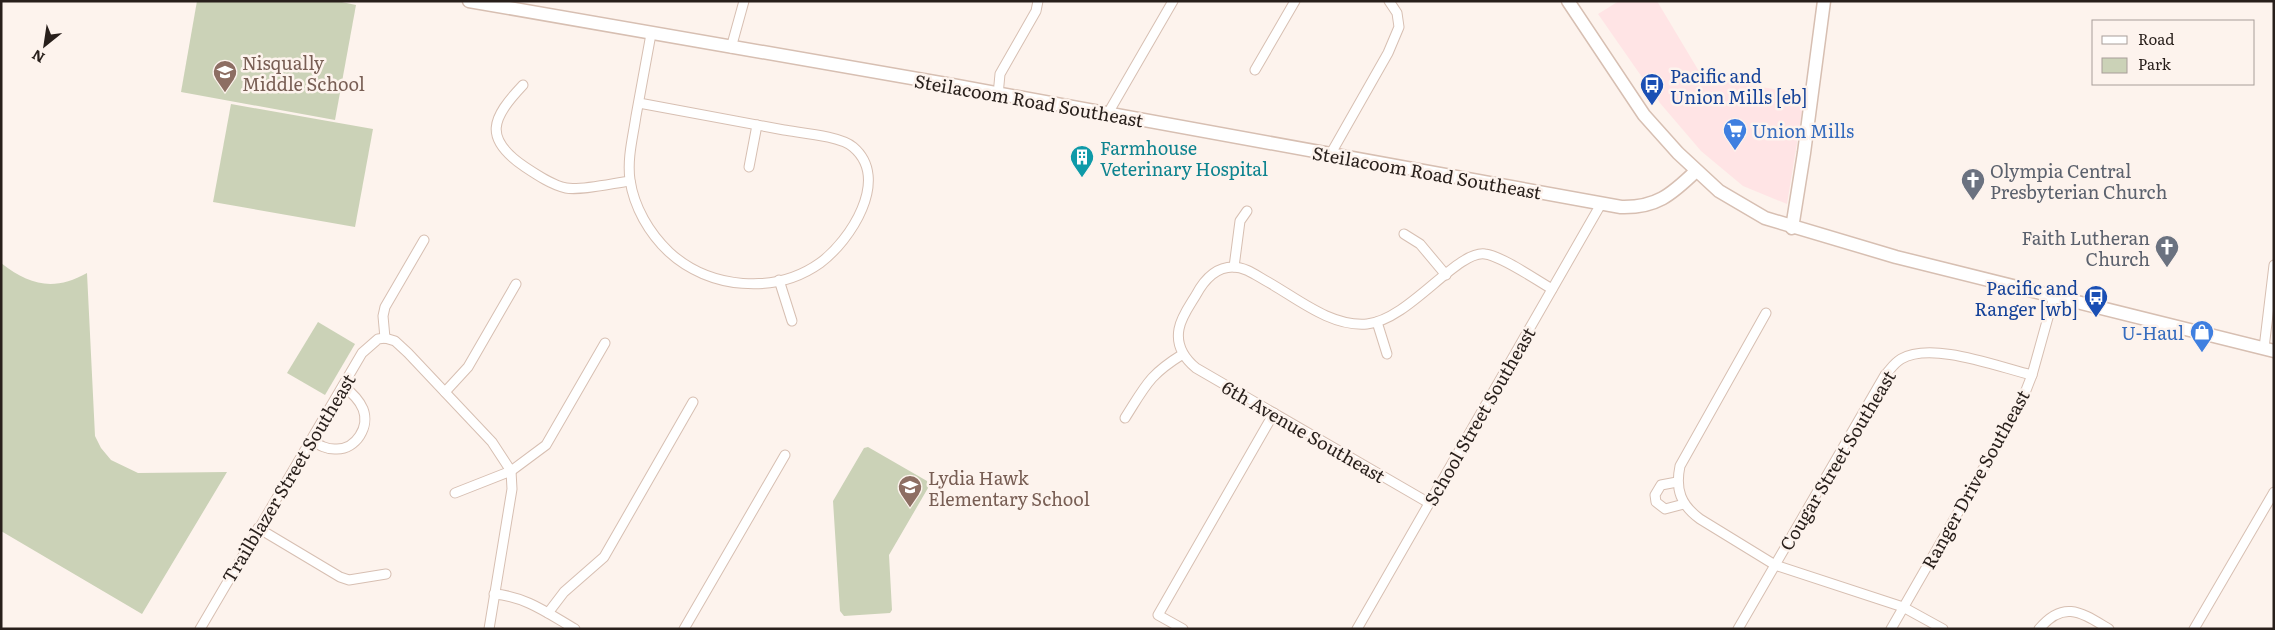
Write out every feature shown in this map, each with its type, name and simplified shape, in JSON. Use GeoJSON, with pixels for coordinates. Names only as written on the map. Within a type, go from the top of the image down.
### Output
{"type":"FeatureCollection","features":[{"type":"Feature","properties":{"kind":"street","name":"Steilacoom Road Southeast"},"geometry":{"type":"LineString","coordinates":[[469,1],[1629,208],[1651,205],[1672,193],[1696,172]]}},
{"type":"Feature","properties":{"kind":"street"},"geometry":{"type":"LineString","coordinates":[[731,48],[744,1]]}},
{"type":"Feature","properties":{"kind":"street"},"geometry":{"type":"LineString","coordinates":[[998,95],[1000,74],[1036,10],[1038,1]]}},
{"type":"Feature","properties":{"kind":"street"},"geometry":{"type":"LineString","coordinates":[[1107,114],[1173,1]]}},
{"type":"Feature","properties":{"kind":"street"},"geometry":{"type":"LineString","coordinates":[[1255,70],[1295,1]]}},
{"type":"Feature","properties":{"kind":"street"},"geometry":{"type":"LineString","coordinates":[[1330,155],[1388,53],[1399,27],[1397,13],[1389,1]]}},
{"type":"Feature","properties":{"kind":"street"},"geometry":{"type":"LineString","coordinates":[[1568,1],[1644,115],[1696,172],[1719,191],[1765,218],[1792,228],[1896,257],[2269,350],[2274,265]]}},
{"type":"Feature","properties":{"kind":"street"},"geometry":{"type":"LineString","coordinates":[[1792,228],[1824,1]]}},
{"type":"Feature","properties":{"kind":"street"},"geometry":{"type":"LineString","coordinates":[[638,103],[836,140],[851,145],[861,155],[866,165],[869,182],[866,198],[859,215],[846,237],[819,263],[801,273],[779,280],[749,284],[723,281],[691,268],[676,258],[656,238],[642,216],[634,199],[630,181],[628,163],[638,103],[650,34]]}},
{"type":"Feature","properties":{"kind":"street"},"geometry":{"type":"LineString","coordinates":[[523,84],[503,106],[496,129],[503,150],[512,159],[557,186],[572,189],[630,181]]}},
{"type":"Feature","properties":{"kind":"street"},"geometry":{"type":"LineString","coordinates":[[749,167],[757,125]]}},
{"type":"Feature","properties":{"kind":"street","name":"School Street Southeast"},"geometry":{"type":"LineString","coordinates":[[1356,629],[1601,204]]}},
{"type":"Feature","properties":{"kind":"street"},"geometry":{"type":"LineString","coordinates":[[1234,267],[1240,221],[1247,211]]}},
{"type":"Feature","properties":{"kind":"street"},"geometry":{"type":"LineString","coordinates":[[1404,234],[1420,244],[1446,275]]}},
{"type":"Feature","properties":{"kind":"street"},"geometry":{"type":"LineString","coordinates":[[424,240],[385,307],[383,316],[385,338],[395,341],[408,353],[492,442],[510,471],[512,489],[489,629]]}},
{"type":"Feature","properties":{"kind":"street"},"geometry":{"type":"LineString","coordinates":[[1125,418],[1145,384],[1154,373],[1183,354],[1179,345],[1179,327],[1202,284],[1216,271],[1234,267],[1251,272],[1332,318],[1351,324],[1377,322],[1398,313],[1471,255],[1487,254],[1552,289]]}},
{"type":"Feature","properties":{"kind":"street"},"geometry":{"type":"LineString","coordinates":[[779,280],[792,321]]}},
{"type":"Feature","properties":{"kind":"street"},"geometry":{"type":"LineString","coordinates":[[445,392],[468,367],[516,284]]}},
{"type":"Feature","properties":{"kind":"street","name":"Ranger Drive Southeast"},"geometry":{"type":"LineString","coordinates":[[1892,629],[2021,402],[2032,375],[2054,296]]}},
{"type":"Feature","properties":{"kind":"street"},"geometry":{"type":"LineString","coordinates":[[1766,313],[1680,466],[1678,486],[1684,504],[1700,519],[1775,565],[1903,607],[1942,629]]}},
{"type":"Feature","properties":{"kind":"street"},"geometry":{"type":"LineString","coordinates":[[1377,322],[1387,354]]}},
{"type":"Feature","properties":{"kind":"street","name":"Trailblazer Street Southeast"},"geometry":{"type":"LineString","coordinates":[[201,626],[369,345],[378,339],[385,338]]}},
{"type":"Feature","properties":{"kind":"street"},"geometry":{"type":"LineString","coordinates":[[455,492],[510,471],[546,445],[605,343]]}},
{"type":"Feature","properties":{"kind":"street","name":"Cougar Street Southeast"},"geometry":{"type":"LineString","coordinates":[[1738,629],[1885,375],[1901,359],[1919,353],[1935,352],[2032,375]]}},
{"type":"Feature","properties":{"kind":"street","name":"6th Avenue Southeast"},"geometry":{"type":"LineString","coordinates":[[1183,354],[1196,368],[1429,503]]}},
{"type":"Feature","properties":{"kind":"street"},"geometry":{"type":"LineString","coordinates":[[311,440],[324,448],[336,450],[353,444],[362,433],[365,416],[363,408],[357,398],[343,386]]}},
{"type":"Feature","properties":{"kind":"street"},"geometry":{"type":"LineString","coordinates":[[548,613],[564,592],[604,557],[693,402]]}},
{"type":"Feature","properties":{"kind":"street"},"geometry":{"type":"LineString","coordinates":[[1183,629],[1158,614],[1274,413]]}},
{"type":"Feature","properties":{"kind":"street"},"geometry":{"type":"LineString","coordinates":[[684,629],[785,455]]}},
{"type":"Feature","properties":{"kind":"street"},"geometry":{"type":"LineString","coordinates":[[1678,486],[1661,485],[1655,495],[1656,502],[1665,509],[1684,504]]}},
{"type":"Feature","properties":{"kind":"street"},"geometry":{"type":"LineString","coordinates":[[2194,629],[2274,492]]}},
{"type":"Feature","properties":{"kind":"street"},"geometry":{"type":"LineString","coordinates":[[258,528],[340,577],[349,580],[386,574]]}},
{"type":"Feature","properties":{"kind":"street"},"geometry":{"type":"LineString","coordinates":[[494,594],[520,598],[575,629]]}},
{"type":"Feature","properties":{"kind":"street"},"geometry":{"type":"LineString","coordinates":[[2040,629],[2058,612],[2071,610],[2083,614],[2109,629]]}},
{"type":"Feature","properties":{"kind":"street"},"geometry":{"type":"LineString","coordinates":[[201,626],[212,629]]}},
{"type":"Feature","properties":{"kind":"shaded area"},"geometry":{"type":"Polygon","coordinates":[[[1619,1],[1657,1],[1703,78],[1805,94],[1787,204],[1743,186],[1701,151],[1660,103],[1598,14],[1619,1]]]}},
{"type":"Feature","properties":{"kind":"green space"},"geometry":{"type":"Polygon","coordinates":[[[197,1],[337,1],[356,5],[335,120],[181,92],[197,1]]]}},
{"type":"Feature","properties":{"kind":"green space"},"geometry":{"type":"Polygon","coordinates":[[[231,104],[373,129],[355,227],[213,202],[231,104]]]}},
{"type":"Feature","properties":{"kind":"green space"},"geometry":{"type":"Polygon","coordinates":[[[1,263],[22,277],[43,283],[64,282],[87,273],[95,436],[101,448],[111,460],[138,473],[227,472],[142,614],[1,531],[1,263]]]}},
{"type":"Feature","properties":{"kind":"green space"},"geometry":{"type":"Polygon","coordinates":[[[318,322],[355,344],[325,395],[287,373],[318,322]]]}},
{"type":"Feature","properties":{"kind":"green space"},"geometry":{"type":"Polygon","coordinates":[[[868,447],[927,481],[928,488],[889,555],[892,610],[890,613],[844,616],[840,611],[833,501],[864,448],[868,447]]]}},
{"type":"Feature","properties":{"kind":"place","name":"Nisqually Middle School"},"geometry":{"type":"Point","coordinates":[225,93]}},
{"type":"Feature","properties":{"kind":"place","name":"Pacific and Union Mills [eb]"},"geometry":{"type":"Point","coordinates":[1652,106]}},
{"type":"Feature","properties":{"kind":"place","name":"Union Mills"},"geometry":{"type":"Point","coordinates":[1735,151]}},
{"type":"Feature","properties":{"kind":"place","name":"Farmhouse Veterinary Hospital"},"geometry":{"type":"Point","coordinates":[1082,178]}},
{"type":"Feature","properties":{"kind":"place","name":"Olympia Central Presbyterian Church"},"geometry":{"type":"Point","coordinates":[1973,201]}},
{"type":"Feature","properties":{"kind":"place","name":"Faith Lutheran Church"},"geometry":{"type":"Point","coordinates":[2167,268]}},
{"type":"Feature","properties":{"kind":"place","name":"Pacific and Ranger [wb]"},"geometry":{"type":"Point","coordinates":[2096,318]}},
{"type":"Feature","properties":{"kind":"place","name":"U-Haul"},"geometry":{"type":"Point","coordinates":[2202,353]}},
{"type":"Feature","properties":{"kind":"place","name":"Lydia Hawk Elementary School"},"geometry":{"type":"Point","coordinates":[910,508]}}]}
